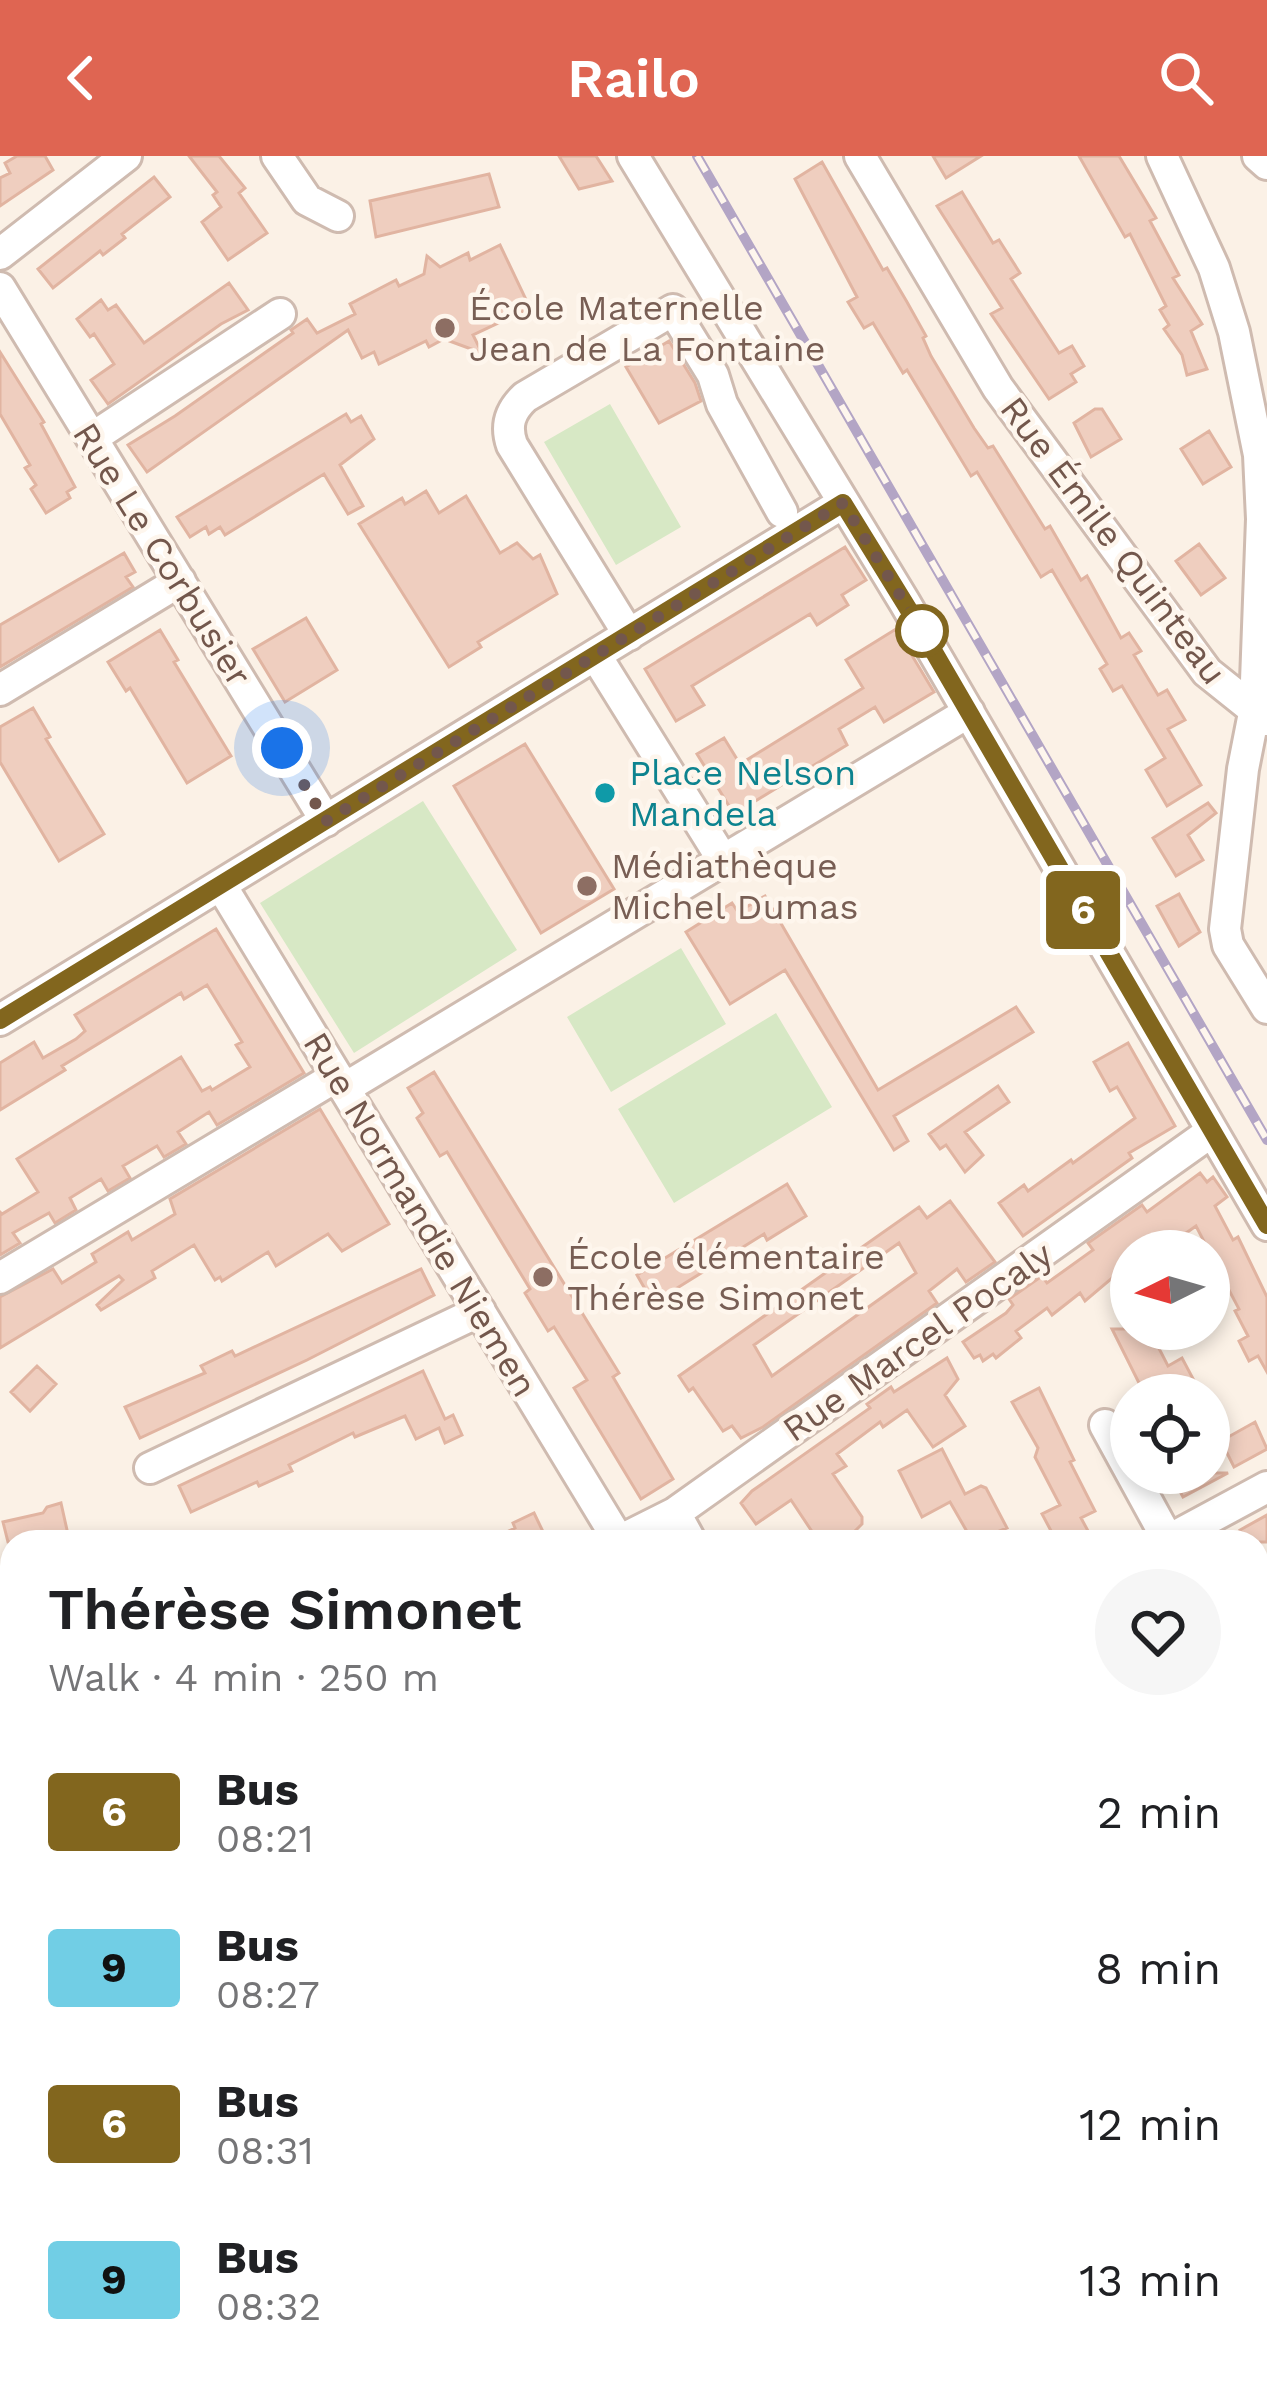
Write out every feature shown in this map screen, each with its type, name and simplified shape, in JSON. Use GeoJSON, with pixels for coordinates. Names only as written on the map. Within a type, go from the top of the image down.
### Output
{"type":"FeatureCollection","features":[{"type":"Feature","properties":{"kind":"street"},"geometry":{"type":"LineString","coordinates":[[0,254],[126,156]]}},
{"type":"Feature","properties":{"kind":"street"},"geometry":{"type":"LineString","coordinates":[[277,156],[307,200],[338,217]]}},
{"type":"Feature","properties":{"kind":"street"},"geometry":{"type":"LineString","coordinates":[[633,156],[969,712],[1267,1225]]}},
{"type":"Feature","properties":{"kind":"street","name":"Rue Émile Quinteau"},"geometry":{"type":"LineString","coordinates":[[860,156],[998,388],[1207,672],[1261,714],[1243,769],[1226,909],[1228,945],[1267,1008]]}},
{"type":"Feature","properties":{"kind":"street"},"geometry":{"type":"LineString","coordinates":[[1162,156],[1214,268],[1252,412],[1262,519],[1261,714]]}},
{"type":"Feature","properties":{"kind":"street"},"geometry":{"type":"LineString","coordinates":[[1258,156],[1267,164]]}},
{"type":"Feature","properties":{"kind":"street","name":"Rue Le Corbusier"},"geometry":{"type":"LineString","coordinates":[[0,288],[326,821]]}},
{"type":"Feature","properties":{"kind":"street"},"geometry":{"type":"LineString","coordinates":[[629,634],[512,445],[508,435],[511,415],[526,398],[673,310],[713,375],[722,404],[782,512]]}},
{"type":"Feature","properties":{"kind":"street"},"geometry":{"type":"LineString","coordinates":[[92,438],[280,314]]}},
{"type":"Feature","properties":{"kind":"street"},"geometry":{"type":"LineString","coordinates":[[0,1020],[843,503]]}},
{"type":"Feature","properties":{"kind":"street"},"geometry":{"type":"LineString","coordinates":[[0,690],[180,580]]}},
{"type":"Feature","properties":{"kind":"street"},"geometry":{"type":"LineString","coordinates":[[596,656],[731,855]]}},
{"type":"Feature","properties":{"kind":"street"},"geometry":{"type":"LineString","coordinates":[[0,1279],[969,712]]}},
{"type":"Feature","properties":{"kind":"street","name":"Rue Normandie Niemen"},"geometry":{"type":"LineString","coordinates":[[222,886],[611,1530]]}},
{"type":"Feature","properties":{"kind":"street","name":"Rue Marcel Pocaly"},"geometry":{"type":"LineString","coordinates":[[642,1530],[675,1513],[1210,1132]]}},
{"type":"Feature","properties":{"kind":"street"},"geometry":{"type":"LineString","coordinates":[[150,1468],[479,1311]]}},
{"type":"Feature","properties":{"kind":"street"},"geometry":{"type":"LineString","coordinates":[[1105,1425],[1160,1530]]}},
{"type":"Feature","properties":{"kind":"street"},"geometry":{"type":"LineString","coordinates":[[1187,1530],[1267,1487]]}},
{"type":"Feature","properties":{"kind":"street"},"geometry":{"type":"LineString","coordinates":[[675,1513],[684,1530]]}},
{"type":"Feature","properties":{"kind":"green space"},"geometry":{"type":"Polygon","coordinates":[[[610,404],[681,527],[616,565],[544,442],[610,404]]]}},
{"type":"Feature","properties":{"kind":"green space"},"geometry":{"type":"Polygon","coordinates":[[[423,801],[517,950],[354,1053],[260,903],[423,801]]]}},
{"type":"Feature","properties":{"kind":"green space"},"geometry":{"type":"Polygon","coordinates":[[[681,948],[726,1024],[611,1092],[567,1017],[681,948]]]}},
{"type":"Feature","properties":{"kind":"green space"},"geometry":{"type":"Polygon","coordinates":[[[776,1013],[832,1107],[674,1203],[618,1109],[776,1013]]]}},
{"type":"Feature","properties":{"kind":"building"},"geometry":{"type":"Polygon","coordinates":[[[17,156],[45,156],[53,170],[0,206],[0,178],[10,173],[5,163],[17,156]]]}},
{"type":"Feature","properties":{"kind":"building"},"geometry":{"type":"Polygon","coordinates":[[[189,156],[219,156],[245,188],[239,193],[267,233],[228,260],[202,222],[221,207],[213,195],[217,192],[189,156]]]}},
{"type":"Feature","properties":{"kind":"building"},"geometry":{"type":"Polygon","coordinates":[[[559,156],[596,156],[612,181],[579,189],[559,156]]]}},
{"type":"Feature","properties":{"kind":"building"},"geometry":{"type":"Polygon","coordinates":[[[933,156],[981,156],[946,178],[933,156]]]}},
{"type":"Feature","properties":{"kind":"building"},"geometry":{"type":"Polygon","coordinates":[[[1079,156],[1119,156],[1156,218],[1150,221],[1179,275],[1173,278],[1202,324],[1191,331],[1207,369],[1187,375],[1182,355],[1164,329],[1169,325],[1160,310],[1166,306],[1130,234],[1125,237],[1079,156]]]}},
{"type":"Feature","properties":{"kind":"building"},"geometry":{"type":"Polygon","coordinates":[[[822,162],[883,270],[887,268],[907,302],[931,356],[974,428],[988,448],[993,446],[1045,529],[1050,526],[1081,580],[1087,576],[1121,638],[1129,633],[1141,651],[1134,655],[1158,695],[1167,690],[1185,720],[1168,729],[1201,785],[1167,806],[1146,770],[1165,758],[1122,686],[1113,691],[1100,669],[1107,664],[1052,570],[1041,577],[977,472],[971,476],[907,370],[903,373],[873,323],[864,328],[848,302],[857,297],[795,179],[822,162]]]}},
{"type":"Feature","properties":{"kind":"building"},"geometry":{"type":"Polygon","coordinates":[[[489,174],[499,207],[376,237],[370,201],[489,174]]]}},
{"type":"Feature","properties":{"kind":"building"},"geometry":{"type":"Polygon","coordinates":[[[154,177],[170,197],[122,234],[125,238],[53,288],[38,269],[154,177]]]}},
{"type":"Feature","properties":{"kind":"building"},"geometry":{"type":"Polygon","coordinates":[[[962,192],[993,243],[999,240],[1020,273],[1011,279],[1059,353],[1072,346],[1084,366],[1071,374],[1076,382],[1049,399],[991,314],[1002,308],[937,206],[962,192]]]}},
{"type":"Feature","properties":{"kind":"building"},"geometry":{"type":"Polygon","coordinates":[[[500,245],[530,308],[473,335],[482,353],[444,339],[429,347],[426,341],[379,364],[374,352],[362,358],[348,330],[147,472],[128,445],[307,319],[317,333],[355,314],[350,304],[396,280],[399,286],[424,274],[427,256],[440,267],[468,253],[470,260],[500,245]]]}},
{"type":"Feature","properties":{"kind":"building"},"geometry":{"type":"Polygon","coordinates":[[[229,283],[248,310],[108,404],[91,380],[114,364],[94,334],[90,337],[77,319],[101,300],[108,310],[116,305],[144,343],[229,283]]]}},
{"type":"Feature","properties":{"kind":"building"},"geometry":{"type":"Polygon","coordinates":[[[669,341],[701,401],[659,423],[626,367],[669,341]]]}},
{"type":"Feature","properties":{"kind":"building"},"geometry":{"type":"Polygon","coordinates":[[[0,352],[44,422],[75,487],[67,492],[70,498],[46,513],[31,489],[36,485],[25,468],[30,465],[0,414],[0,352]]]}},
{"type":"Feature","properties":{"kind":"building"},"geometry":{"type":"Polygon","coordinates":[[[1102,409],[1121,439],[1091,457],[1074,423],[1102,409]]]}},
{"type":"Feature","properties":{"kind":"building"},"geometry":{"type":"Polygon","coordinates":[[[346,414],[351,422],[361,416],[374,439],[340,465],[363,506],[348,514],[324,474],[225,535],[220,527],[209,534],[206,527],[190,537],[177,517],[346,414]]]}},
{"type":"Feature","properties":{"kind":"building"},"geometry":{"type":"Polygon","coordinates":[[[1209,431],[1231,467],[1203,484],[1181,449],[1209,431]]]}},
{"type":"Feature","properties":{"kind":"building"},"geometry":{"type":"Polygon","coordinates":[[[426,491],[439,513],[466,496],[500,553],[517,543],[533,559],[540,555],[557,594],[478,642],[481,647],[449,667],[359,524],[402,498],[405,504],[426,491]]]}},
{"type":"Feature","properties":{"kind":"building"},"geometry":{"type":"Polygon","coordinates":[[[1199,544],[1225,578],[1201,595],[1176,561],[1199,544]]]}},
{"type":"Feature","properties":{"kind":"building"},"geometry":{"type":"Polygon","coordinates":[[[845,547],[866,580],[842,595],[848,605],[817,625],[810,614],[692,686],[704,705],[676,721],[645,669],[845,547]]]}},
{"type":"Feature","properties":{"kind":"building"},"geometry":{"type":"Polygon","coordinates":[[[124,553],[135,572],[126,577],[133,587],[0,667],[0,625],[124,553]]]}},
{"type":"Feature","properties":{"kind":"building"},"geometry":{"type":"Polygon","coordinates":[[[306,618],[337,670],[285,702],[253,649],[306,618]]]}},
{"type":"Feature","properties":{"kind":"building"},"geometry":{"type":"Polygon","coordinates":[[[896,629],[934,692],[884,722],[875,707],[839,729],[847,745],[734,814],[697,754],[724,738],[740,764],[863,688],[846,660],[896,629]]]}},
{"type":"Feature","properties":{"kind":"building"},"geometry":{"type":"Polygon","coordinates":[[[160,630],[231,756],[187,783],[130,688],[126,691],[108,662],[160,630]]]}},
{"type":"Feature","properties":{"kind":"building"},"geometry":{"type":"Polygon","coordinates":[[[33,708],[50,737],[46,739],[104,834],[59,861],[0,762],[0,727],[33,708]]]}},
{"type":"Feature","properties":{"kind":"building"},"geometry":{"type":"Polygon","coordinates":[[[525,744],[614,889],[541,933],[454,786],[525,744]]]}},
{"type":"Feature","properties":{"kind":"building"},"geometry":{"type":"Polygon","coordinates":[[[1208,803],[1216,813],[1188,835],[1203,860],[1176,876],[1153,838],[1208,803]]]}},
{"type":"Feature","properties":{"kind":"building"},"geometry":{"type":"Polygon","coordinates":[[[1179,894],[1200,932],[1179,946],[1157,906],[1179,894]]]}},
{"type":"Feature","properties":{"kind":"building"},"geometry":{"type":"Polygon","coordinates":[[[765,896],[878,1090],[1016,1007],[1033,1032],[894,1116],[908,1141],[894,1150],[785,970],[730,1004],[686,932],[732,903],[738,912],[765,896]]]}},
{"type":"Feature","properties":{"kind":"building"},"geometry":{"type":"Polygon","coordinates":[[[216,929],[304,1073],[217,1125],[209,1112],[178,1132],[186,1144],[164,1157],[157,1146],[123,1166],[130,1178],[108,1191],[101,1179],[70,1198],[76,1210],[55,1223],[49,1213],[13,1233],[20,1243],[0,1255],[0,1212],[38,1192],[17,1159],[181,1057],[202,1091],[250,1067],[236,1045],[242,1042],[207,985],[184,999],[181,993],[0,1110],[0,1063],[34,1042],[43,1058],[76,1039],[85,1031],[75,1015],[216,929]]]}},
{"type":"Feature","properties":{"kind":"building"},"geometry":{"type":"Polygon","coordinates":[[[1128,1043],[1175,1126],[1129,1153],[1132,1158],[1023,1236],[999,1203],[1024,1185],[1028,1191],[1071,1160],[1073,1163],[1135,1118],[1117,1087],[1110,1091],[1094,1062],[1128,1043]]]}},
{"type":"Feature","properties":{"kind":"building"},"geometry":{"type":"Polygon","coordinates":[[[434,1072],[619,1373],[613,1377],[673,1479],[641,1499],[574,1388],[587,1380],[554,1327],[548,1331],[525,1293],[530,1289],[447,1152],[440,1156],[417,1118],[423,1113],[408,1088],[434,1072]]]}},
{"type":"Feature","properties":{"kind":"building"},"geometry":{"type":"Polygon","coordinates":[[[998,1086],[1009,1102],[965,1132],[983,1155],[965,1172],[946,1145],[940,1149],[929,1134],[998,1086]]]}},
{"type":"Feature","properties":{"kind":"building"},"geometry":{"type":"Polygon","coordinates":[[[320,1109],[389,1224],[342,1251],[328,1234],[276,1266],[268,1252],[222,1281],[220,1277],[215,1280],[194,1245],[152,1271],[155,1278],[101,1310],[97,1305],[123,1280],[119,1276],[0,1348],[0,1297],[53,1269],[62,1283],[96,1262],[92,1254],[128,1232],[132,1240],[175,1214],[170,1199],[320,1109]]]}},
{"type":"Feature","properties":{"kind":"building"},"geometry":{"type":"Polygon","coordinates":[[[1200,1173],[1207,1182],[1213,1177],[1227,1197],[1215,1206],[1228,1230],[1198,1230],[1196,1226],[1190,1230],[1110,1230],[1110,1280],[1085,1301],[1080,1293],[1052,1315],[1047,1308],[1016,1331],[1021,1338],[996,1358],[993,1354],[983,1361],[980,1355],[974,1358],[963,1342],[1006,1313],[1013,1305],[1009,1299],[1042,1276],[1047,1283],[1093,1250],[1088,1243],[1142,1205],[1147,1212],[1200,1173]]]}},
{"type":"Feature","properties":{"kind":"building"},"geometry":{"type":"Polygon","coordinates":[[[787,1184],[806,1216],[767,1240],[764,1234],[653,1303],[637,1275],[787,1184]]]}},
{"type":"Feature","properties":{"kind":"building"},"geometry":{"type":"Polygon","coordinates":[[[950,1201],[995,1262],[966,1282],[957,1269],[929,1291],[937,1303],[763,1427],[741,1438],[732,1426],[723,1431],[679,1376],[919,1207],[927,1218],[950,1201]],[[899,1243],[754,1345],[772,1376],[916,1273],[899,1243]]]}},
{"type":"Feature","properties":{"kind":"building"},"geometry":{"type":"Polygon","coordinates":[[[1230,1234],[1233,1240],[1238,1237],[1267,1297],[1267,1372],[1258,1356],[1249,1361],[1239,1341],[1248,1336],[1235,1311],[1239,1309],[1230,1292],[1230,1234]]]}},
{"type":"Feature","properties":{"kind":"building"},"geometry":{"type":"Polygon","coordinates":[[[421,1269],[434,1295],[140,1438],[125,1407],[205,1373],[201,1366],[232,1351],[235,1356],[421,1269]]]}},
{"type":"Feature","properties":{"kind":"building"},"geometry":{"type":"Polygon","coordinates":[[[1122,1350],[1160,1350],[1168,1366],[1182,1358],[1191,1374],[1134,1374],[1122,1350]]]}},
{"type":"Feature","properties":{"kind":"building"},"geometry":{"type":"Polygon","coordinates":[[[947,1358],[958,1379],[945,1395],[965,1426],[933,1447],[907,1410],[883,1427],[880,1422],[837,1454],[846,1466],[833,1474],[862,1517],[856,1530],[811,1530],[791,1500],[756,1524],[741,1503],[752,1491],[870,1408],[867,1404],[891,1387],[894,1392],[947,1358]]]}},
{"type":"Feature","properties":{"kind":"building"},"geometry":{"type":"Polygon","coordinates":[[[37,1366],[56,1384],[30,1411],[11,1392],[37,1366]]]}},
{"type":"Feature","properties":{"kind":"building"},"geometry":{"type":"Polygon","coordinates":[[[423,1371],[445,1419],[453,1415],[462,1435],[445,1443],[439,1428],[416,1439],[405,1416],[355,1437],[353,1433],[289,1465],[292,1471],[191,1512],[179,1486],[423,1371]]]}},
{"type":"Feature","properties":{"kind":"building"},"geometry":{"type":"Polygon","coordinates":[[[1039,1388],[1095,1511],[1081,1518],[1088,1530],[1051,1530],[1042,1514],[1060,1505],[1035,1457],[1038,1448],[1012,1402],[1039,1388]]]}},
{"type":"Feature","properties":{"kind":"building"},"geometry":{"type":"Polygon","coordinates":[[[1255,1422],[1267,1449],[1234,1467],[1230,1436],[1255,1422]]]}},
{"type":"Feature","properties":{"kind":"building"},"geometry":{"type":"Polygon","coordinates":[[[942,1449],[965,1494],[986,1488],[1007,1528],[966,1530],[950,1502],[922,1517],[899,1471],[942,1449]]]}},
{"type":"Feature","properties":{"kind":"building"},"geometry":{"type":"Polygon","coordinates":[[[61,1503],[67,1530],[5,1530],[3,1522],[43,1513],[61,1503]]]}},
{"type":"Feature","properties":{"kind":"building"},"geometry":{"type":"Polygon","coordinates":[[[534,1513],[542,1530],[511,1530],[513,1523],[534,1513]]]}},
{"type":"Feature","properties":{"kind":"building"},"geometry":{"type":"Polygon","coordinates":[[[1267,1515],[1267,1530],[1240,1530],[1267,1515]]]}},
{"type":"Feature","properties":{"kind":"railway"},"geometry":{"type":"LineString","coordinates":[[697,156],[1267,1140]]}},
{"type":"Feature","properties":{"kind":"bus line","name":"6"},"geometry":{"type":"LineString","coordinates":[[0,1020],[843,503],[1267,1225]]}},
{"type":"Feature","properties":{"kind":"place","name":"École Maternelle Jean de La Fontaine"},"geometry":{"type":"Point","coordinates":[445,328]}},
{"type":"Feature","properties":{"kind":"place","name":"Place Nelson Mandela"},"geometry":{"type":"Point","coordinates":[605,793]}},
{"type":"Feature","properties":{"kind":"place","name":"Médiathèque Michel Dumas"},"geometry":{"type":"Point","coordinates":[587,886]}},
{"type":"Feature","properties":{"kind":"place","name":"École élémentaire Thérèse Simonet"},"geometry":{"type":"Point","coordinates":[543,1277]}},
{"type":"Feature","properties":{"kind":"route"},"geometry":{"type":"LineString","coordinates":[[282,748],[326,821],[843,503],[922,631]]}}]}
